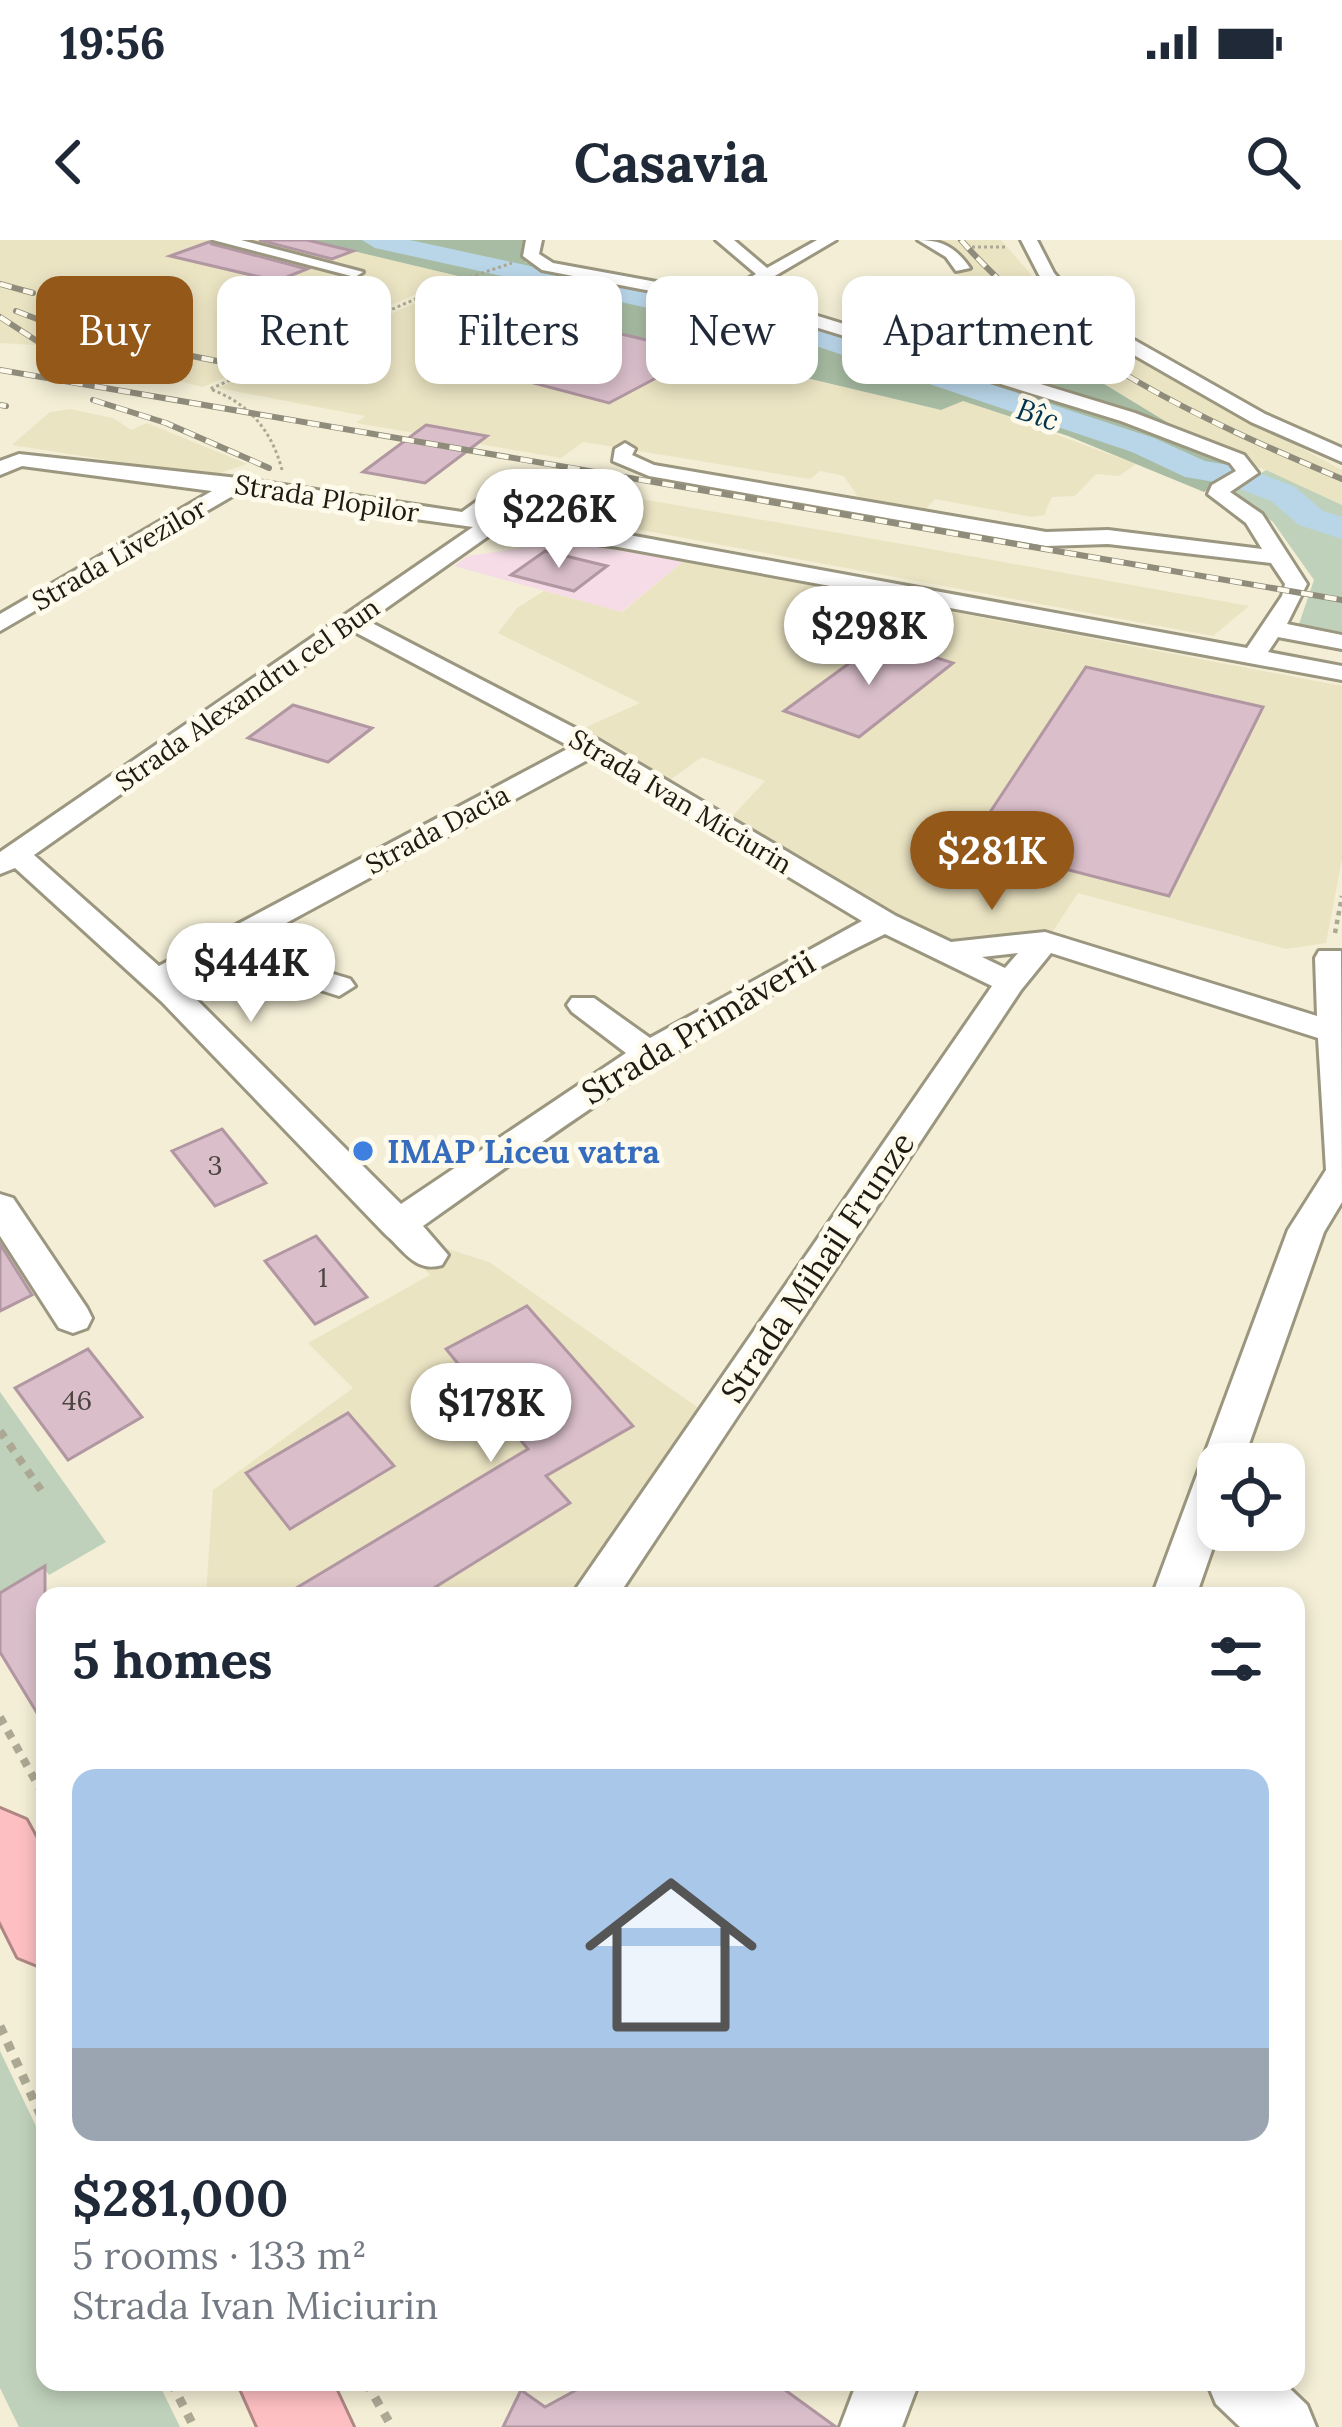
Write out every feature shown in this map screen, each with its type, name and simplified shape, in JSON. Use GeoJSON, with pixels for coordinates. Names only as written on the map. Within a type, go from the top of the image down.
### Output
{"type":"FeatureCollection","features":[{"type":"Feature","properties":{"kind":"highway"},"geometry":{"type":"LineString","coordinates":[[0,1845],[36,1913]]}},
{"type":"Feature","properties":{"kind":"highway"},"geometry":{"type":"LineString","coordinates":[[289,2391],[307,2427]]}},
{"type":"Feature","properties":{"kind":"street"},"geometry":{"type":"LineString","coordinates":[[221,240],[355,272]]}},
{"type":"Feature","properties":{"kind":"street"},"geometry":{"type":"LineString","coordinates":[[534,240],[531,256],[548,266],[646,282]]}},
{"type":"Feature","properties":{"kind":"street"},"geometry":{"type":"LineString","coordinates":[[724,240],[763,272]]}},
{"type":"Feature","properties":{"kind":"street"},"geometry":{"type":"LineString","coordinates":[[757,276],[828,240]]}},
{"type":"Feature","properties":{"kind":"street"},"geometry":{"type":"LineString","coordinates":[[927,240],[952,254],[962,268]]}},
{"type":"Feature","properties":{"kind":"street"},"geometry":{"type":"LineString","coordinates":[[1030,243],[1060,292],[1095,326],[1258,418],[1342,456]]}},
{"type":"Feature","properties":{"kind":"street"},"geometry":{"type":"LineString","coordinates":[[818,323],[1127,417],[1246,465],[1248,473],[1219,489],[1254,519],[1282,558],[1296,592],[1252,657]]}},
{"type":"Feature","properties":{"kind":"street"},"geometry":{"type":"LineString","coordinates":[[625,449],[620,457],[649,470],[1046,539],[1108,537],[1282,558]]}},
{"type":"Feature","properties":{"kind":"street","name":"Strada Plopilor"},"geometry":{"type":"LineString","coordinates":[[10,465],[238,484],[618,540],[1342,674]]}},
{"type":"Feature","properties":{"kind":"street","name":"Strada Alexandru cel Bun"},"geometry":{"type":"LineString","coordinates":[[8,860],[350,622],[480,521],[517,478]]}},
{"type":"Feature","properties":{"kind":"street","name":"Strada Livezilor"},"geometry":{"type":"LineString","coordinates":[[0,624],[238,484]]}},
{"type":"Feature","properties":{"kind":"street","name":"Strada Ivan Miciurin"},"geometry":{"type":"LineString","coordinates":[[350,622],[381,633],[591,747],[885,922],[1010,983]]}},
{"type":"Feature","properties":{"kind":"street"},"geometry":{"type":"LineString","coordinates":[[1274,628],[1342,642]]}},
{"type":"Feature","properties":{"kind":"street","name":"Strada Dacia"},"geometry":{"type":"LineString","coordinates":[[165,987],[591,747]]}},
{"type":"Feature","properties":{"kind":"street"},"geometry":{"type":"LineString","coordinates":[[8,860],[165,987],[429,1255]]}},
{"type":"Feature","properties":{"kind":"street","name":"Strada Primăverii"},"geometry":{"type":"LineString","coordinates":[[398,1225],[646,1052],[775,974],[885,922]]}},
{"type":"Feature","properties":{"kind":"street"},"geometry":{"type":"LineString","coordinates":[[946,952],[1045,941],[1333,1032]]}},
{"type":"Feature","properties":{"kind":"street","name":"Strada Mihail Frunze"},"geometry":{"type":"LineString","coordinates":[[599,1587],[1010,983],[1045,941]]}},
{"type":"Feature","properties":{"kind":"street"},"geometry":{"type":"LineString","coordinates":[[1229,1443],[1306,1231],[1342,1170],[1330,958]]}},
{"type":"Feature","properties":{"kind":"street"},"geometry":{"type":"LineString","coordinates":[[165,987],[267,963],[339,986]]}},
{"type":"Feature","properties":{"kind":"street"},"geometry":{"type":"LineString","coordinates":[[583,1005],[646,1052]]}},
{"type":"Feature","properties":{"kind":"street"},"geometry":{"type":"LineString","coordinates":[[0,1208],[73,1318]]}},
{"type":"Feature","properties":{"kind":"street"},"geometry":{"type":"LineString","coordinates":[[1177,1587],[1197,1532]]}},
{"type":"Feature","properties":{"kind":"street"},"geometry":{"type":"LineString","coordinates":[[871,2427],[885,2391]]}},
{"type":"Feature","properties":{"kind":"street"},"geometry":{"type":"LineString","coordinates":[[1247,2391],[1285,2427]]}},
{"type":"Feature","properties":{"kind":"path"},"geometry":{"type":"LineString","coordinates":[[927,240],[1030,243]]}},
{"type":"Feature","properties":{"kind":"path"},"geometry":{"type":"LineString","coordinates":[[282,490],[284,476],[273,435],[230,396],[210,388],[452,283],[508,264]]}},
{"type":"Feature","properties":{"kind":"path"},"geometry":{"type":"LineString","coordinates":[[962,268],[963,276]]}},
{"type":"Feature","properties":{"kind":"path"},"geometry":{"type":"LineString","coordinates":[[1330,958],[1342,896]]}},
{"type":"Feature","properties":{"kind":"path"},"geometry":{"type":"LineString","coordinates":[[0,1431],[40,1490]]}},
{"type":"Feature","properties":{"kind":"path"},"geometry":{"type":"LineString","coordinates":[[0,1717],[36,1782]]}},
{"type":"Feature","properties":{"kind":"path"},"geometry":{"type":"LineString","coordinates":[[0,2026],[36,2105]]}},
{"type":"Feature","properties":{"kind":"path"},"geometry":{"type":"LineString","coordinates":[[176,2391],[194,2427]]}},
{"type":"Feature","properties":{"kind":"path"},"geometry":{"type":"LineString","coordinates":[[371,2391],[392,2427]]}},
{"type":"Feature","properties":{"kind":"shaded area"},"geometry":{"type":"Polygon","coordinates":[[[0,240],[307,240],[458,276],[415,276],[415,295],[391,305],[391,276],[217,276],[217,381],[203,387],[190,384],[193,276],[36,276],[36,345],[0,343],[0,240]]]}},
{"type":"Feature","properties":{"kind":"shaded area"},"geometry":{"type":"Polygon","coordinates":[[[937,240],[1001,240],[1032,276],[959,276],[937,240]]]}},
{"type":"Feature","properties":{"kind":"shaded area"},"geometry":{"type":"Polygon","coordinates":[[[415,303],[415,384],[622,384],[622,335],[646,341],[646,384],[818,381],[941,410],[963,400],[1136,464],[1119,476],[1096,474],[1075,496],[1052,497],[1044,515],[1032,517],[935,499],[924,511],[858,497],[844,476],[820,471],[810,479],[583,442],[561,458],[356,423],[365,416],[218,388],[227,384],[391,384],[391,313],[415,303]]]}},
{"type":"Feature","properties":{"kind":"shaded area"},"geometry":{"type":"Polygon","coordinates":[[[1135,357],[1342,470],[1342,505],[1188,435],[1104,384],[1135,384],[1135,357]]]}},
{"type":"Feature","properties":{"kind":"shaded area"},"geometry":{"type":"Polygon","coordinates":[[[70,409],[113,418],[131,430],[147,423],[247,464],[211,476],[12,445],[50,412],[70,409]]]}},
{"type":"Feature","properties":{"kind":"shaded area"},"geometry":{"type":"Polygon","coordinates":[[[536,481],[1249,606],[1213,636],[506,505],[536,481]]]}},
{"type":"Feature","properties":{"kind":"shaded area"},"geometry":{"type":"Polygon","coordinates":[[[554,543],[684,561],[621,612],[454,566],[468,556],[554,543]]]}},
{"type":"Feature","properties":{"kind":"shaded area"},"geometry":{"type":"Polygon","coordinates":[[[684,561],[1342,686],[1342,859],[1326,943],[1286,949],[1078,893],[1053,931],[944,941],[730,819],[765,781],[702,757],[667,782],[582,729],[640,703],[498,633],[517,608],[544,591],[622,612],[684,561]]]}},
{"type":"Feature","properties":{"kind":"shaded area"},"geometry":{"type":"Polygon","coordinates":[[[445,1248],[489,1262],[700,1409],[579,1587],[207,1587],[213,1490],[353,1388],[308,1343],[430,1275],[417,1261],[445,1248]]]}},
{"type":"Feature","properties":{"kind":"green space"},"geometry":{"type":"Polygon","coordinates":[[[307,240],[526,240],[525,262],[587,276],[458,276],[307,240]]]}},
{"type":"Feature","properties":{"kind":"green space"},"geometry":{"type":"Polygon","coordinates":[[[622,282],[646,286],[646,340],[622,334],[622,282]]]}},
{"type":"Feature","properties":{"kind":"green space"},"geometry":{"type":"Polygon","coordinates":[[[818,326],[842,333],[842,384],[1005,384],[1145,428],[1239,469],[1204,492],[1068,436],[963,401],[941,410],[818,381],[818,326]]]}},
{"type":"Feature","properties":{"kind":"green space"},"geometry":{"type":"Polygon","coordinates":[[[1034,384],[1104,384],[1188,435],[1034,384]]]}},
{"type":"Feature","properties":{"kind":"green space"},"geometry":{"type":"Polygon","coordinates":[[[1266,470],[1342,505],[1342,632],[1299,624],[1314,580],[1273,522],[1230,493],[1266,470]]]}},
{"type":"Feature","properties":{"kind":"green space"},"geometry":{"type":"Polygon","coordinates":[[[0,1392],[106,1542],[49,1575],[44,1568],[0,1593],[0,1392]]]}},
{"type":"Feature","properties":{"kind":"green space"},"geometry":{"type":"Polygon","coordinates":[[[0,2051],[36,2126],[36,2391],[162,2391],[180,2427],[19,2427],[0,2388],[0,2051]]]}},
{"type":"Feature","properties":{"kind":"building"},"geometry":{"type":"Polygon","coordinates":[[[259,240],[307,240],[353,251],[332,259],[259,240]]]}},
{"type":"Feature","properties":{"kind":"building"},"geometry":{"type":"Polygon","coordinates":[[[209,242],[307,269],[290,276],[256,276],[170,256],[209,242]]]}},
{"type":"Feature","properties":{"kind":"building"},"geometry":{"type":"Polygon","coordinates":[[[622,334],[646,340],[646,383],[609,403],[537,384],[622,384],[622,334]]]}},
{"type":"Feature","properties":{"kind":"building"},"geometry":{"type":"Polygon","coordinates":[[[426,425],[487,436],[425,483],[363,472],[426,425]]]}},
{"type":"Feature","properties":{"kind":"building"},"geometry":{"type":"Polygon","coordinates":[[[545,551],[607,566],[574,591],[511,575],[545,551]]]}},
{"type":"Feature","properties":{"kind":"building"},"geometry":{"type":"Polygon","coordinates":[[[881,640],[953,663],[859,737],[784,711],[881,640]]]}},
{"type":"Feature","properties":{"kind":"building"},"geometry":{"type":"Polygon","coordinates":[[[1086,667],[1263,707],[1169,896],[969,844],[1086,667]]]}},
{"type":"Feature","properties":{"kind":"building"},"geometry":{"type":"Polygon","coordinates":[[[293,705],[372,728],[328,762],[248,738],[293,705]]]}},
{"type":"Feature","properties":{"kind":"building"},"geometry":{"type":"Polygon","coordinates":[[[222,1129],[266,1183],[215,1206],[172,1151],[222,1129]]]}},
{"type":"Feature","properties":{"kind":"building"},"geometry":{"type":"Polygon","coordinates":[[[316,1236],[367,1297],[315,1324],[265,1261],[316,1236]]]}},
{"type":"Feature","properties":{"kind":"building"},"geometry":{"type":"Polygon","coordinates":[[[0,1244],[32,1295],[0,1311],[0,1244]]]}},
{"type":"Feature","properties":{"kind":"building"},"geometry":{"type":"Polygon","coordinates":[[[527,1306],[633,1426],[546,1476],[570,1503],[435,1587],[298,1587],[528,1449],[446,1349],[527,1306]]]}},
{"type":"Feature","properties":{"kind":"building"},"geometry":{"type":"Polygon","coordinates":[[[88,1349],[142,1417],[68,1460],[15,1388],[88,1349]]]}},
{"type":"Feature","properties":{"kind":"building"},"geometry":{"type":"Polygon","coordinates":[[[348,1413],[394,1466],[290,1529],[246,1473],[348,1413]]]}},
{"type":"Feature","properties":{"kind":"building"},"geometry":{"type":"Polygon","coordinates":[[[45,1566],[45,1587],[36,1587],[36,1711],[0,1652],[0,1593],[45,1566]]]}},
{"type":"Feature","properties":{"kind":"building"},"geometry":{"type":"Polygon","coordinates":[[[521,2391],[545,2407],[574,2391],[786,2391],[836,2427],[503,2427],[521,2391]]]}},
{"type":"Feature","properties":{"kind":"waterway","name":"Bîc"},"geometry":{"type":"LineString","coordinates":[[375,240],[815,336],[1143,445],[1197,470],[1234,475],[1283,494],[1311,518],[1342,528]]}},
{"type":"Feature","properties":{"kind":"railway"},"geometry":{"type":"LineString","coordinates":[[961,240],[1001,282],[1089,352],[1186,408],[1342,479]]}},
{"type":"Feature","properties":{"kind":"railway"},"geometry":{"type":"LineString","coordinates":[[0,284],[33,293]]}},
{"type":"Feature","properties":{"kind":"railway"},"geometry":{"type":"LineString","coordinates":[[16,311],[71,332],[217,361]]}},
{"type":"Feature","properties":{"kind":"railway"},"geometry":{"type":"LineString","coordinates":[[0,317],[36,340]]}},
{"type":"Feature","properties":{"kind":"railway"},"geometry":{"type":"LineString","coordinates":[[0,370],[1342,600]]}},
{"type":"Feature","properties":{"kind":"railway"},"geometry":{"type":"LineString","coordinates":[[93,400],[166,423],[269,468]]}},
{"type":"Feature","properties":{"kind":"railway"},"geometry":{"type":"LineString","coordinates":[[0,405],[6,406]]}},
{"type":"Feature","properties":{"kind":"place","name":"IMAP Liceu vatra"},"geometry":{"type":"Point","coordinates":[363,1151]}}]}
